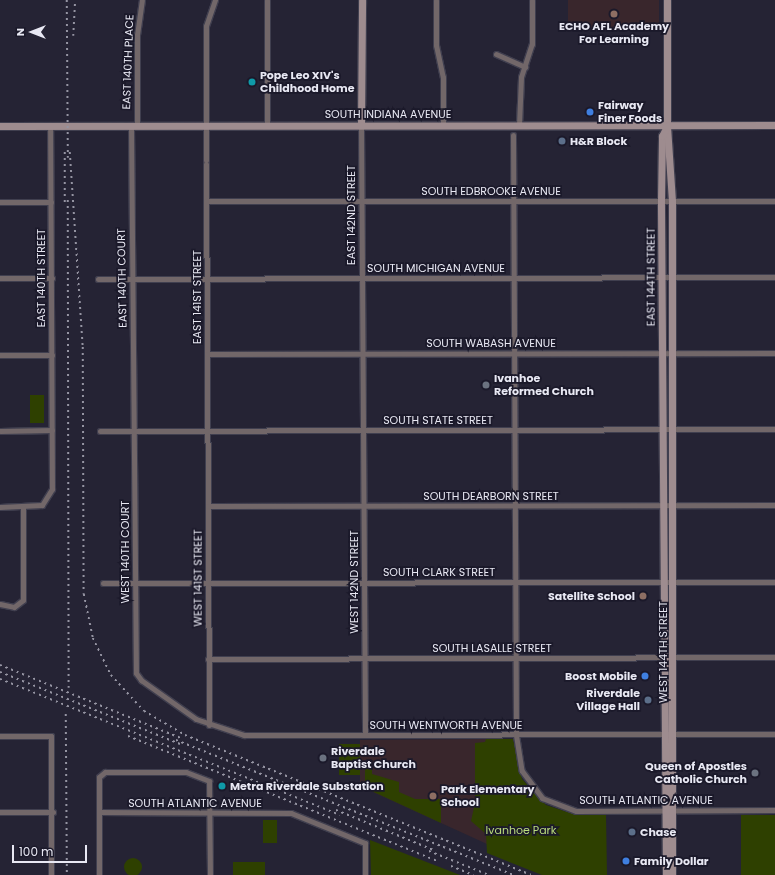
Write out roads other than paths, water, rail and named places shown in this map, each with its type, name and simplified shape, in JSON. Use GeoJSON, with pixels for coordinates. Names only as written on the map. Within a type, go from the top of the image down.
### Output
{"type":"FeatureCollection","features":[{"type":"Feature","properties":{"kind":"street","name":"EAST 140TH PLACE"},"geometry":{"type":"LineString","coordinates":[[134,126],[137,35],[142,0]]}},
{"type":"Feature","properties":{"kind":"street","name":"EAST 141ST STREET"},"geometry":{"type":"LineString","coordinates":[[207,431],[206,26],[215,0]]}},
{"type":"Feature","properties":{"kind":"street"},"geometry":{"type":"LineString","coordinates":[[267,0],[267,125]]}},
{"type":"Feature","properties":{"kind":"street","name":"EAST 142ND STREET"},"geometry":{"type":"LineString","coordinates":[[362,0],[361,125],[363,430]]}},
{"type":"Feature","properties":{"kind":"street"},"geometry":{"type":"LineString","coordinates":[[436,0],[436,45],[443,76],[443,125]]}},
{"type":"Feature","properties":{"kind":"street"},"geometry":{"type":"LineString","coordinates":[[519,125],[520,86],[524,67],[532,44],[532,0]]}},
{"type":"Feature","properties":{"kind":"street","name":"EAST 144TH STREET"},"geometry":{"type":"LineString","coordinates":[[667,0],[667,126],[672,201],[673,429]]}},
{"type":"Feature","properties":{"kind":"street"},"geometry":{"type":"LineString","coordinates":[[496,54],[524,67]]}},
{"type":"Feature","properties":{"kind":"street","name":"SOUTH INDIANA AVENUE"},"geometry":{"type":"LineString","coordinates":[[0,126],[775,125]]}},
{"type":"Feature","properties":{"kind":"street","name":"EAST 140TH STREET"},"geometry":{"type":"LineString","coordinates":[[23,507],[48,501],[53,481],[50,126]]}},
{"type":"Feature","properties":{"kind":"street","name":"EAST 140TH COURT"},"geometry":{"type":"LineString","coordinates":[[134,126],[131,164],[134,431]]}},
{"type":"Feature","properties":{"kind":"street","name":"EAST 144TH STREET"},"geometry":{"type":"LineString","coordinates":[[663,429],[661,201],[662,136],[667,126]]}},
{"type":"Feature","properties":{"kind":"street","name":"SOUTH ATLANTIC AVENUE"},"geometry":{"type":"LineString","coordinates":[[514,135],[516,735],[522,771],[534,791],[551,803],[581,811],[775,810]]}},
{"type":"Feature","properties":{"kind":"street","name":"SOUTH EDBROOKE AVENUE"},"geometry":{"type":"LineString","coordinates":[[206,201],[775,201]]}},
{"type":"Feature","properties":{"kind":"street"},"geometry":{"type":"LineString","coordinates":[[0,202],[51,202]]}},
{"type":"Feature","properties":{"kind":"street","name":"SOUTH MICHIGAN AVENUE"},"geometry":{"type":"LineString","coordinates":[[98,279],[775,277]]}},
{"type":"Feature","properties":{"kind":"street"},"geometry":{"type":"LineString","coordinates":[[0,278],[52,278]]}},
{"type":"Feature","properties":{"kind":"street","name":"SOUTH WABASH AVENUE"},"geometry":{"type":"LineString","coordinates":[[207,354],[775,353]]}},
{"type":"Feature","properties":{"kind":"street"},"geometry":{"type":"LineString","coordinates":[[0,355],[52,355]]}},
{"type":"Feature","properties":{"kind":"street","name":"WEST 144TH STREET"},"geometry":{"type":"LineString","coordinates":[[663,429],[665,810],[669,874]]}},
{"type":"Feature","properties":{"kind":"street","name":"WEST 144TH STREET"},"geometry":{"type":"LineString","coordinates":[[669,874],[674,810],[673,429]]}},
{"type":"Feature","properties":{"kind":"street","name":"SOUTH STATE STREET"},"geometry":{"type":"LineString","coordinates":[[100,431],[775,429]]}},
{"type":"Feature","properties":{"kind":"street"},"geometry":{"type":"LineString","coordinates":[[0,431],[52,430]]}},
{"type":"Feature","properties":{"kind":"street","name":"WEST 142ND STREET"},"geometry":{"type":"LineString","coordinates":[[363,430],[365,735]]}},
{"type":"Feature","properties":{"kind":"street","name":"WEST 140TH COURT"},"geometry":{"type":"LineString","coordinates":[[134,431],[136,673]]}},
{"type":"Feature","properties":{"kind":"street","name":"WEST 141ST STREET"},"geometry":{"type":"LineString","coordinates":[[207,431],[209,724]]}},
{"type":"Feature","properties":{"kind":"street","name":"SOUTH DEARBORN STREET"},"geometry":{"type":"LineString","coordinates":[[208,506],[775,505]]}},
{"type":"Feature","properties":{"kind":"street"},"geometry":{"type":"LineString","coordinates":[[0,507],[23,507],[24,597],[17,606],[0,604]]}},
{"type":"Feature","properties":{"kind":"street","name":"SOUTH CLARK STREET"},"geometry":{"type":"LineString","coordinates":[[103,582],[775,582]]}},
{"type":"Feature","properties":{"kind":"street","name":"SOUTH LASALLE STREET"},"geometry":{"type":"LineString","coordinates":[[208,659],[775,657]]}},
{"type":"Feature","properties":{"kind":"street","name":"SOUTH WENTWORTH AVENUE"},"geometry":{"type":"LineString","coordinates":[[136,673],[169,703],[209,724],[244,735],[775,734]]}},
{"type":"Feature","properties":{"kind":"street"},"geometry":{"type":"LineString","coordinates":[[0,736],[51,736],[53,812],[51,875]]}},
{"type":"Feature","properties":{"kind":"street"},"geometry":{"type":"LineString","coordinates":[[99,875],[99,778],[105,772],[186,772],[209,781],[210,875]]}},
{"type":"Feature","properties":{"kind":"street"},"geometry":{"type":"LineString","coordinates":[[0,812],[53,812]]}},
{"type":"Feature","properties":{"kind":"street","name":"SOUTH ATLANTIC AVENUE"},"geometry":{"type":"LineString","coordinates":[[100,812],[291,813],[365,843],[365,875]]}},
{"type":"Feature","properties":{"kind":"railway"},"geometry":{"type":"LineString","coordinates":[[67,0],[68,158]]}},
{"type":"Feature","properties":{"kind":"railway"},"geometry":{"type":"LineString","coordinates":[[73,36],[75,0]]}},
{"type":"Feature","properties":{"kind":"railway"},"geometry":{"type":"LineString","coordinates":[[65,152],[65,206]]}},
{"type":"Feature","properties":{"kind":"railway"},"geometry":{"type":"LineString","coordinates":[[70,152],[83,347],[84,594],[93,638],[111,675],[144,711],[185,735],[531,875]]}},
{"type":"Feature","properties":{"kind":"railway"},"geometry":{"type":"LineString","coordinates":[[68,200],[69,688]]}},
{"type":"Feature","properties":{"kind":"railway"},"geometry":{"type":"LineString","coordinates":[[0,665],[183,739]]}},
{"type":"Feature","properties":{"kind":"railway"},"geometry":{"type":"LineString","coordinates":[[0,672],[180,744]]}},
{"type":"Feature","properties":{"kind":"railway"},"geometry":{"type":"LineString","coordinates":[[0,679],[340,815]]}},
{"type":"Feature","properties":{"kind":"railway"},"geometry":{"type":"LineString","coordinates":[[66,714],[67,875]]}},
{"type":"Feature","properties":{"kind":"railway"},"geometry":{"type":"LineString","coordinates":[[128,736],[438,861]]}},
{"type":"Feature","properties":{"kind":"railway"},"geometry":{"type":"LineString","coordinates":[[176,740],[513,875]]}},
{"type":"Feature","properties":{"kind":"railway"},"geometry":{"type":"LineString","coordinates":[[336,810],[436,851]]}},
{"type":"Feature","properties":{"kind":"railway"},"geometry":{"type":"LineString","coordinates":[[429,851],[489,875]]}},
{"type":"Feature","properties":{"kind":"railway"},"geometry":{"type":"LineString","coordinates":[[451,866],[473,875]]}},
{"type":"Feature","properties":{"kind":"place","name":"ECHO AFL Academy For Learning"},"geometry":{"type":"Point","coordinates":[614,14]}},
{"type":"Feature","properties":{"kind":"place","name":"Pope Leo XIV's Childhood Home"},"geometry":{"type":"Point","coordinates":[252,82]}},
{"type":"Feature","properties":{"kind":"place","name":"Fairway Finer Foods"},"geometry":{"type":"Point","coordinates":[590,112]}},
{"type":"Feature","properties":{"kind":"place","name":"H&R Block"},"geometry":{"type":"Point","coordinates":[562,141]}},
{"type":"Feature","properties":{"kind":"place","name":"Ivanhoe Reformed Church"},"geometry":{"type":"Point","coordinates":[486,385]}},
{"type":"Feature","properties":{"kind":"place","name":"Satellite School"},"geometry":{"type":"Point","coordinates":[643,596]}},
{"type":"Feature","properties":{"kind":"place","name":"Boost Mobile"},"geometry":{"type":"Point","coordinates":[645,676]}},
{"type":"Feature","properties":{"kind":"place","name":"Riverdale Village Hall"},"geometry":{"type":"Point","coordinates":[648,700]}},
{"type":"Feature","properties":{"kind":"place","name":"Riverdale Baptist Church"},"geometry":{"type":"Point","coordinates":[323,758]}},
{"type":"Feature","properties":{"kind":"place","name":"Queen of Apostles Catholic Church"},"geometry":{"type":"Point","coordinates":[755,773]}},
{"type":"Feature","properties":{"kind":"place","name":"Metra Riverdale Substation"},"geometry":{"type":"Point","coordinates":[222,786]}},
{"type":"Feature","properties":{"kind":"place","name":"Park Elementary School"},"geometry":{"type":"Point","coordinates":[433,796]}},
{"type":"Feature","properties":{"kind":"place","name":"Chase"},"geometry":{"type":"Point","coordinates":[632,832]}},
{"type":"Feature","properties":{"kind":"place","name":"Family Dollar"},"geometry":{"type":"Point","coordinates":[626,861]}},
{"type":"Feature","properties":{"kind":"park label","name":"Ivanhoe Park"},"geometry":{"type":"Point","coordinates":[521,830]}}]}
